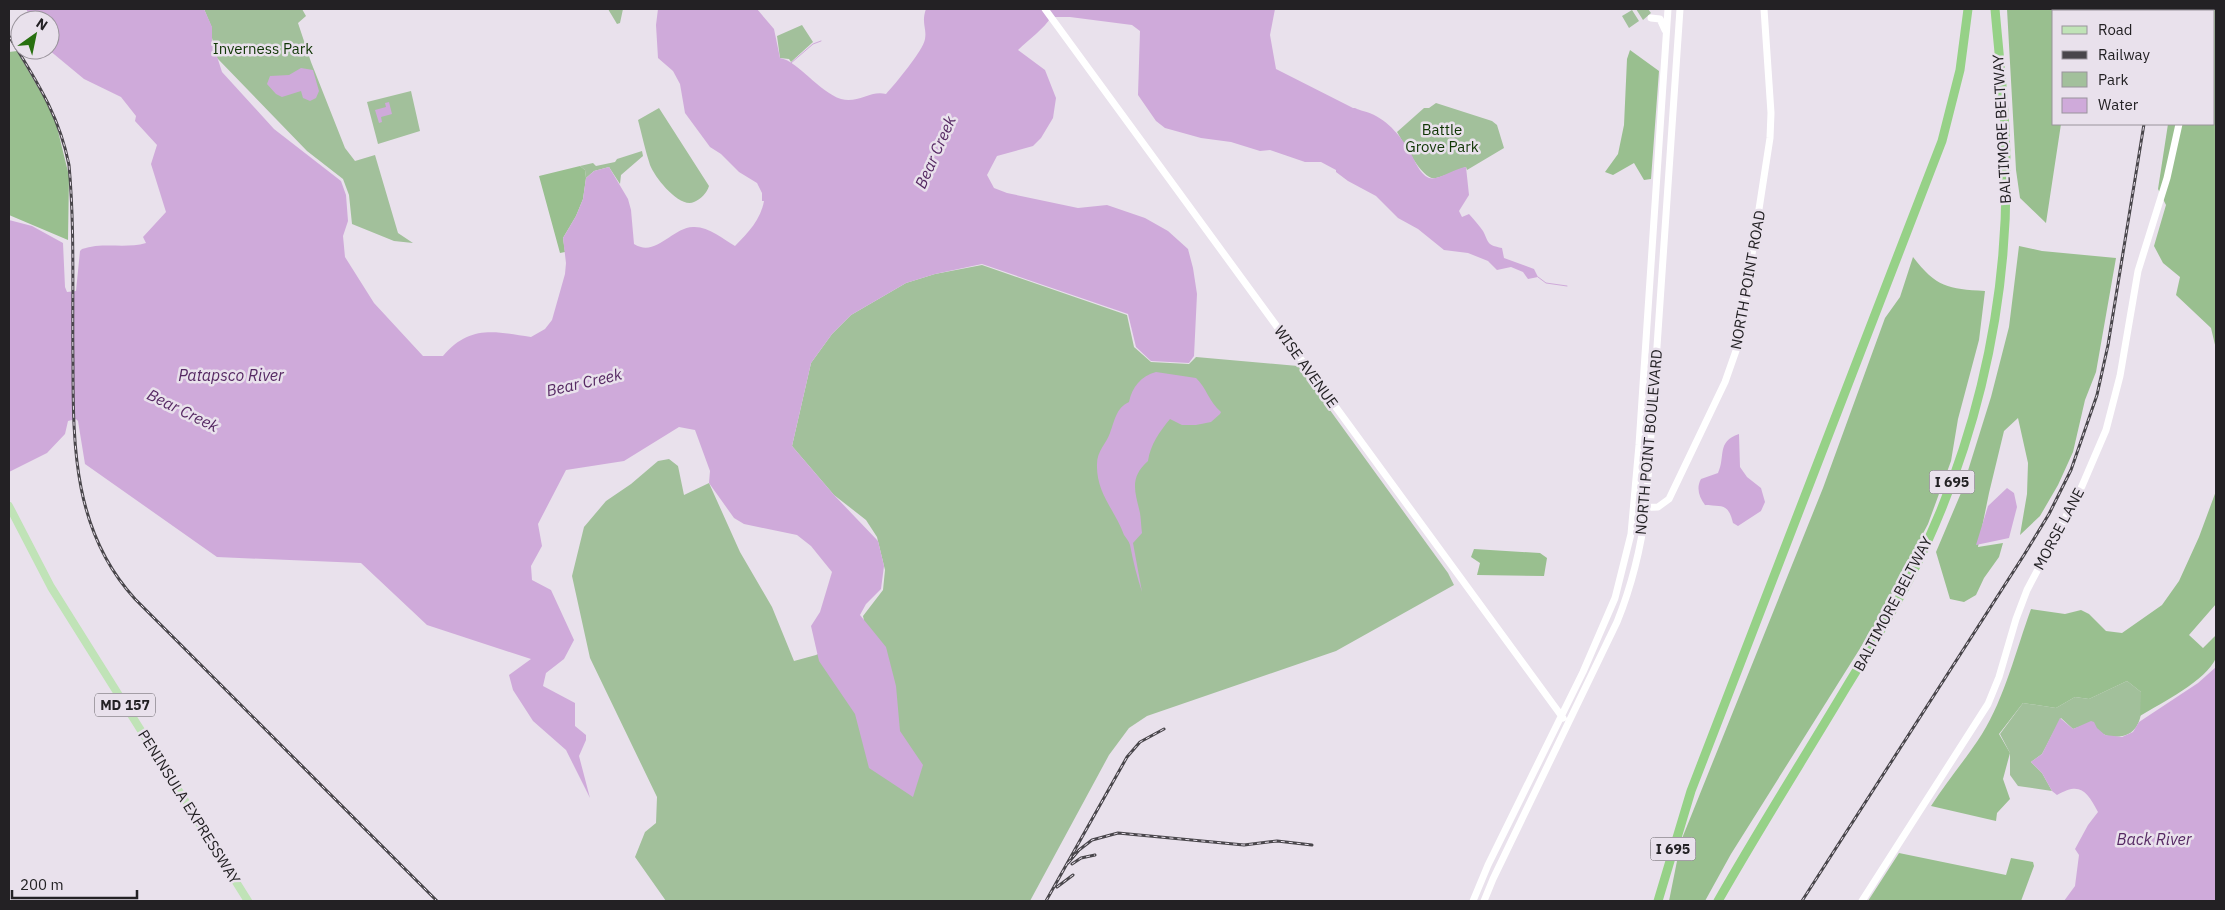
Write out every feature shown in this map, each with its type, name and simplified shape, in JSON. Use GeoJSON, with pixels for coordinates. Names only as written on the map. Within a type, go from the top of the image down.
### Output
{"type":"FeatureCollection","features":[{"type":"Feature","properties":{"kind":"highway","name":"I 695"},"geometry":{"type":"LineString","coordinates":[[1658,901],[1691,791],[1942,141],[1960,70],[1968,9]]}},
{"type":"Feature","properties":{"kind":"highway","name":"BALTIMORE BELTWAY"},"geometry":{"type":"LineString","coordinates":[[1718,901],[1904,590],[1940,513],[1968,434],[1982,382],[1995,321],[2005,220],[2006,135],[1995,9]]}},
{"type":"Feature","properties":{"kind":"main road","name":"WISE AVENUE"},"geometry":{"type":"LineString","coordinates":[[1045,9],[1406,502],[1560,716],[1568,724]]}},
{"type":"Feature","properties":{"kind":"main road","name":"NORTH POINT BOULEVARD"},"geometry":{"type":"LineString","coordinates":[[1473,901],[1488,865],[1606,621],[1619,585],[1629,543],[1634,508],[1668,9]]}},
{"type":"Feature","properties":{"kind":"main road","name":"NORTH POINT BOULEVARD"},"geometry":{"type":"LineString","coordinates":[[1483,901],[1606,648],[1626,600],[1640,552],[1646,508],[1680,9]]}},
{"type":"Feature","properties":{"kind":"main road","name":"NORTH POINT ROAD"},"geometry":{"type":"LineString","coordinates":[[1634,508],[1660,506],[1668,499],[1725,382],[1738,345],[1770,138],[1764,9]]}},
{"type":"Feature","properties":{"kind":"main road"},"geometry":{"type":"LineString","coordinates":[[1650,18],[1660,19],[1666,35]]}},
{"type":"Feature","properties":{"kind":"main road"},"geometry":{"type":"LineString","coordinates":[[1661,120],[1673,122]]}},
{"type":"Feature","properties":{"kind":"main road","name":"MORSE LANE"},"geometry":{"type":"LineString","coordinates":[[1862,901],[1991,698],[2027,590],[2074,502],[2098,450],[2112,410],[2120,376],[2138,271],[2167,178],[2179,125]]}},
{"type":"Feature","properties":{"kind":"main road","name":"PENINSULA EXPRESSWAY"},"geometry":{"type":"LineString","coordinates":[[9,506],[52,587],[248,901]]}},
{"type":"Feature","properties":{"kind":"main road"},"geometry":{"type":"LineString","coordinates":[[1541,690],[1556,704],[1564,702],[1572,694]]}},
{"type":"Feature","properties":{"kind":"main road"},"geometry":{"type":"LineString","coordinates":[[1509,822],[1512,829],[1510,843]]}},
{"type":"Feature","properties":{"kind":"main road"},"geometry":{"type":"LineString","coordinates":[[1488,865],[1484,883],[1489,888]]}},
{"type":"Feature","properties":{"kind":"main road"},"geometry":{"type":"LineString","coordinates":[[1478,888],[1483,901]]}},
{"type":"Feature","properties":{"kind":"green space","name":"Inverness Park"},"geometry":{"type":"Polygon","coordinates":[[[204,9],[302,9],[306,16],[298,23],[311,62],[345,148],[355,161],[375,155],[398,233],[413,243],[394,241],[352,224],[349,195],[343,179],[307,151],[217,58],[211,34],[212,28],[204,9]]]}},
{"type":"Feature","properties":{"kind":"green space"},"geometry":{"type":"Polygon","coordinates":[[[608,9],[623,9],[620,23],[617,24],[608,9]]]}},
{"type":"Feature","properties":{"kind":"green space"},"geometry":{"type":"Polygon","coordinates":[[[1636,9],[1648,9],[1651,13],[1643,20],[1636,9]]]}},
{"type":"Feature","properties":{"kind":"green space"},"geometry":{"type":"Polygon","coordinates":[[[2007,9],[2079,9],[2052,10],[2052,125],[2061,125],[2046,223],[2020,198],[2016,170],[2007,9]]]}},
{"type":"Feature","properties":{"kind":"green space"},"geometry":{"type":"Polygon","coordinates":[[[2216,9],[2216,349],[2211,328],[2176,295],[2180,277],[2163,263],[2154,246],[2166,205],[2158,189],[2168,125],[2215,125],[2215,10],[2186,10],[2216,9]]]}},
{"type":"Feature","properties":{"kind":"green space"},"geometry":{"type":"Polygon","coordinates":[[[1632,10],[1639,21],[1629,28],[1622,16],[1632,10]]]}},
{"type":"Feature","properties":{"kind":"green space"},"geometry":{"type":"Polygon","coordinates":[[[802,25],[813,42],[791,62],[789,59],[780,58],[777,36],[802,25]]]}},
{"type":"Feature","properties":{"kind":"green space"},"geometry":{"type":"Polygon","coordinates":[[[1630,50],[1659,71],[1651,179],[1644,180],[1634,163],[1613,175],[1605,172],[1618,154],[1624,125],[1627,59],[1630,50]]]}},
{"type":"Feature","properties":{"kind":"green space"},"geometry":{"type":"Polygon","coordinates":[[[9,52],[10,60],[22,60],[56,123],[69,176],[68,240],[9,215],[9,52]]]}},
{"type":"Feature","properties":{"kind":"green space"},"geometry":{"type":"Polygon","coordinates":[[[411,91],[420,131],[378,144],[367,102],[411,91]]]}},
{"type":"Feature","properties":{"kind":"green space","name":"Battle Grove Park"},"geometry":{"type":"Polygon","coordinates":[[[1436,103],[1492,121],[1497,125],[1504,148],[1467,170],[1466,167],[1444,176],[1431,178],[1414,161],[1397,132],[1424,108],[1429,108],[1436,103]]]}},
{"type":"Feature","properties":{"kind":"green space"},"geometry":{"type":"Polygon","coordinates":[[[659,108],[709,186],[707,191],[694,202],[688,203],[675,197],[662,184],[650,165],[638,120],[659,108]]]}},
{"type":"Feature","properties":{"kind":"green space"},"geometry":{"type":"Polygon","coordinates":[[[642,151],[643,156],[621,175],[620,184],[609,167],[594,171],[586,178],[585,170],[580,166],[593,163],[596,166],[615,162],[617,159],[642,151]]]}},
{"type":"Feature","properties":{"kind":"green space"},"geometry":{"type":"Polygon","coordinates":[[[580,166],[585,170],[586,178],[583,199],[576,216],[563,238],[565,252],[560,253],[539,176],[580,166]]]}},
{"type":"Feature","properties":{"kind":"green space"},"geometry":{"type":"Polygon","coordinates":[[[2019,246],[2042,251],[2116,258],[2096,372],[2085,400],[2073,452],[2058,485],[2040,516],[2020,535],[2027,494],[2028,463],[2018,418],[2004,431],[1978,547],[2003,543],[1999,557],[1984,578],[1976,595],[1964,602],[1950,599],[1936,552],[1961,493],[1991,397],[2009,327],[2019,246]]]}},
{"type":"Feature","properties":{"kind":"green space"},"geometry":{"type":"Polygon","coordinates":[[[1913,257],[1929,275],[1944,284],[1961,289],[1985,291],[1979,340],[1958,419],[1951,461],[1928,524],[1876,623],[1731,854],[1705,901],[1669,901],[1681,841],[1823,488],[1885,318],[1900,297],[1913,257]]]}},
{"type":"Feature","properties":{"kind":"green space"},"geometry":{"type":"Polygon","coordinates":[[[982,265],[1127,315],[1134,347],[1151,362],[1189,364],[1196,357],[1298,366],[1448,573],[1454,585],[1336,651],[1147,716],[1129,728],[1109,755],[1030,901],[666,901],[635,857],[645,832],[656,823],[657,797],[590,658],[572,576],[584,527],[606,501],[631,484],[658,461],[669,459],[678,466],[684,495],[709,483],[740,552],[772,607],[794,661],[816,655],[866,630],[863,616],[883,590],[885,570],[877,537],[866,520],[834,495],[792,446],[811,363],[832,334],[851,315],[906,283],[935,274],[982,265]]]}},
{"type":"Feature","properties":{"kind":"green space"},"geometry":{"type":"Polygon","coordinates":[[[2216,491],[2216,604],[2189,635],[2203,648],[2216,635],[2217,656],[2211,667],[2182,691],[2140,716],[2141,692],[2127,681],[2089,699],[2075,697],[2056,708],[2023,703],[1999,734],[2010,753],[2003,779],[2010,799],[1997,813],[1996,821],[1931,806],[1990,720],[2004,689],[2031,609],[2065,614],[2081,610],[2089,614],[2106,631],[2122,633],[2162,605],[2179,581],[2199,537],[2216,491]]]}},
{"type":"Feature","properties":{"kind":"green space"},"geometry":{"type":"Polygon","coordinates":[[[1474,549],[1540,553],[1547,558],[1544,576],[1477,575],[1480,563],[1471,557],[1474,549]]]}},
{"type":"Feature","properties":{"kind":"green space"},"geometry":{"type":"Polygon","coordinates":[[[2127,681],[2141,692],[2140,718],[2133,731],[2118,737],[2108,736],[2087,724],[2073,729],[2061,718],[2042,754],[2031,762],[2042,773],[2052,791],[2018,786],[2010,775],[2010,753],[2000,734],[2023,703],[2056,708],[2075,697],[2089,699],[2127,681]]]}},
{"type":"Feature","properties":{"kind":"green space"},"geometry":{"type":"Polygon","coordinates":[[[1899,853],[2006,875],[2011,858],[2033,862],[2034,866],[2021,901],[1868,901],[1899,853]]]}},
{"type":"Feature","properties":{"kind":"water","name":"Patapsco River"},"geometry":{"type":"Polygon","coordinates":[[[204,9],[212,27],[212,41],[222,72],[274,129],[341,181],[346,195],[348,221],[343,236],[345,257],[374,303],[423,356],[443,356],[463,339],[473,335],[494,332],[531,337],[545,329],[552,320],[565,274],[566,263],[563,238],[576,216],[583,199],[586,178],[594,171],[609,167],[628,199],[631,210],[634,244],[642,247],[657,245],[678,232],[693,227],[710,231],[735,246],[753,225],[760,214],[764,201],[762,201],[762,193],[757,183],[739,172],[721,154],[710,147],[685,113],[680,84],[673,71],[658,58],[656,25],[658,9],[757,9],[774,29],[780,58],[787,60],[833,95],[841,99],[853,100],[880,93],[886,94],[908,67],[925,39],[924,18],[926,9],[1275,9],[1270,35],[1276,69],[1353,108],[1370,113],[1389,125],[1400,137],[1425,176],[1437,178],[1466,167],[1469,195],[1459,211],[1462,217],[1469,214],[1483,231],[1489,242],[1493,246],[1502,248],[1504,258],[1534,269],[1538,277],[1528,279],[1523,272],[1511,267],[1497,270],[1488,261],[1468,253],[1444,250],[1418,229],[1398,218],[1376,196],[1348,181],[1336,170],[1321,162],[1305,162],[1270,150],[1260,151],[1231,142],[1201,138],[1165,128],[1156,121],[1138,95],[1140,31],[1132,25],[1070,17],[1051,17],[1018,50],[1045,70],[1056,98],[1053,118],[1041,138],[1033,146],[997,156],[987,175],[994,188],[1007,193],[1078,208],[1107,205],[1145,218],[1168,231],[1188,249],[1193,268],[1197,294],[1194,356],[1189,363],[1151,361],[1136,347],[1128,314],[982,264],[935,274],[906,283],[851,315],[832,334],[811,363],[792,446],[834,495],[878,541],[884,566],[881,589],[866,604],[860,615],[886,647],[896,686],[900,731],[923,765],[913,797],[869,768],[855,714],[819,661],[811,626],[820,612],[832,572],[811,546],[797,535],[744,524],[734,518],[709,483],[710,471],[695,430],[679,427],[624,461],[566,470],[538,524],[542,546],[531,566],[532,580],[551,590],[574,640],[564,659],[546,673],[543,686],[575,703],[575,726],[586,735],[586,740],[579,756],[590,798],[566,750],[533,721],[513,690],[509,675],[531,659],[427,625],[361,563],[217,557],[85,464],[78,421],[76,419],[68,421],[65,434],[47,453],[9,472],[9,220],[32,226],[63,243],[65,287],[67,292],[76,291],[80,251],[82,249],[146,243],[143,237],[166,212],[151,164],[157,145],[135,121],[136,116],[121,97],[84,79],[60,59],[60,10],[27,10],[204,9]]]}},
{"type":"Feature","properties":{"kind":"water"},"geometry":{"type":"Polygon","coordinates":[[[301,68],[313,70],[319,91],[316,98],[310,101],[303,98],[301,91],[282,97],[276,94],[267,84],[270,76],[289,75],[301,68]]]}},
{"type":"Feature","properties":{"kind":"water"},"geometry":{"type":"Polygon","coordinates":[[[389,102],[392,114],[381,117],[382,122],[379,123],[375,110],[386,107],[385,103],[389,102]]]}},
{"type":"Feature","properties":{"kind":"water"},"geometry":{"type":"Polygon","coordinates":[[[1156,372],[1196,378],[1213,404],[1221,412],[1211,422],[1196,425],[1182,425],[1170,419],[1156,439],[1148,461],[1138,473],[1135,491],[1142,533],[1133,543],[1142,592],[1130,544],[1103,493],[1097,464],[1098,455],[1119,411],[1129,402],[1132,392],[1138,383],[1146,376],[1156,372]]]}},
{"type":"Feature","properties":{"kind":"water"},"geometry":{"type":"Polygon","coordinates":[[[1739,434],[1740,467],[1747,477],[1761,488],[1765,502],[1761,511],[1738,526],[1733,523],[1729,512],[1723,507],[1705,505],[1698,489],[1701,479],[1718,473],[1724,445],[1732,437],[1739,434]]]}},
{"type":"Feature","properties":{"kind":"water"},"geometry":{"type":"Polygon","coordinates":[[[2007,488],[2014,493],[2017,507],[2009,538],[1976,545],[1988,506],[2007,488]]]}},
{"type":"Feature","properties":{"kind":"water","name":"Back River"},"geometry":{"type":"Polygon","coordinates":[[[2216,667],[2216,901],[2064,901],[2075,886],[2079,855],[2075,849],[2088,825],[2098,812],[2087,794],[2078,789],[2065,791],[2057,795],[2052,791],[2042,773],[2031,762],[2042,754],[2060,718],[2073,729],[2091,721],[2105,735],[2122,737],[2133,732],[2139,722],[2198,683],[2216,667]]]}},
{"type":"Feature","properties":{"kind":"waterway"},"geometry":{"type":"LineString","coordinates":[[791,63],[813,44],[821,41]]}},
{"type":"Feature","properties":{"kind":"waterway"},"geometry":{"type":"LineString","coordinates":[[1538,277],[1546,283],[1567,286]]}},
{"type":"Feature","properties":{"kind":"railway"},"geometry":{"type":"LineString","coordinates":[[9,36],[37,82],[52,113],[65,147],[69,165],[73,239],[74,427],[81,488],[89,518],[100,546],[115,573],[135,599],[437,901]]}},
{"type":"Feature","properties":{"kind":"railway"},"geometry":{"type":"LineString","coordinates":[[1802,901],[2024,555],[2049,514],[2071,470],[2097,395],[2108,345],[2144,125]]}},
{"type":"Feature","properties":{"kind":"railway"},"geometry":{"type":"LineString","coordinates":[[1046,901],[1127,757],[1140,742],[1164,729]]}},
{"type":"Feature","properties":{"kind":"railway"},"geometry":{"type":"LineString","coordinates":[[1068,863],[1079,850],[1092,840],[1118,833],[1244,845],[1277,841],[1312,845]]}},
{"type":"Feature","properties":{"kind":"railway"},"geometry":{"type":"LineString","coordinates":[[1072,864],[1081,858],[1095,855]]}},
{"type":"Feature","properties":{"kind":"railway"},"geometry":{"type":"LineString","coordinates":[[1057,887],[1073,875]]}},
{"type":"Feature","properties":{"kind":"water label","name":"Bear Creek"},"geometry":{"type":"Point","coordinates":[935,152]}},
{"type":"Feature","properties":{"kind":"water label","name":"Bear Creek"},"geometry":{"type":"Point","coordinates":[584,382]}},
{"type":"Feature","properties":{"kind":"water label","name":"Bear Creek"},"geometry":{"type":"Point","coordinates":[183,410]}}]}
